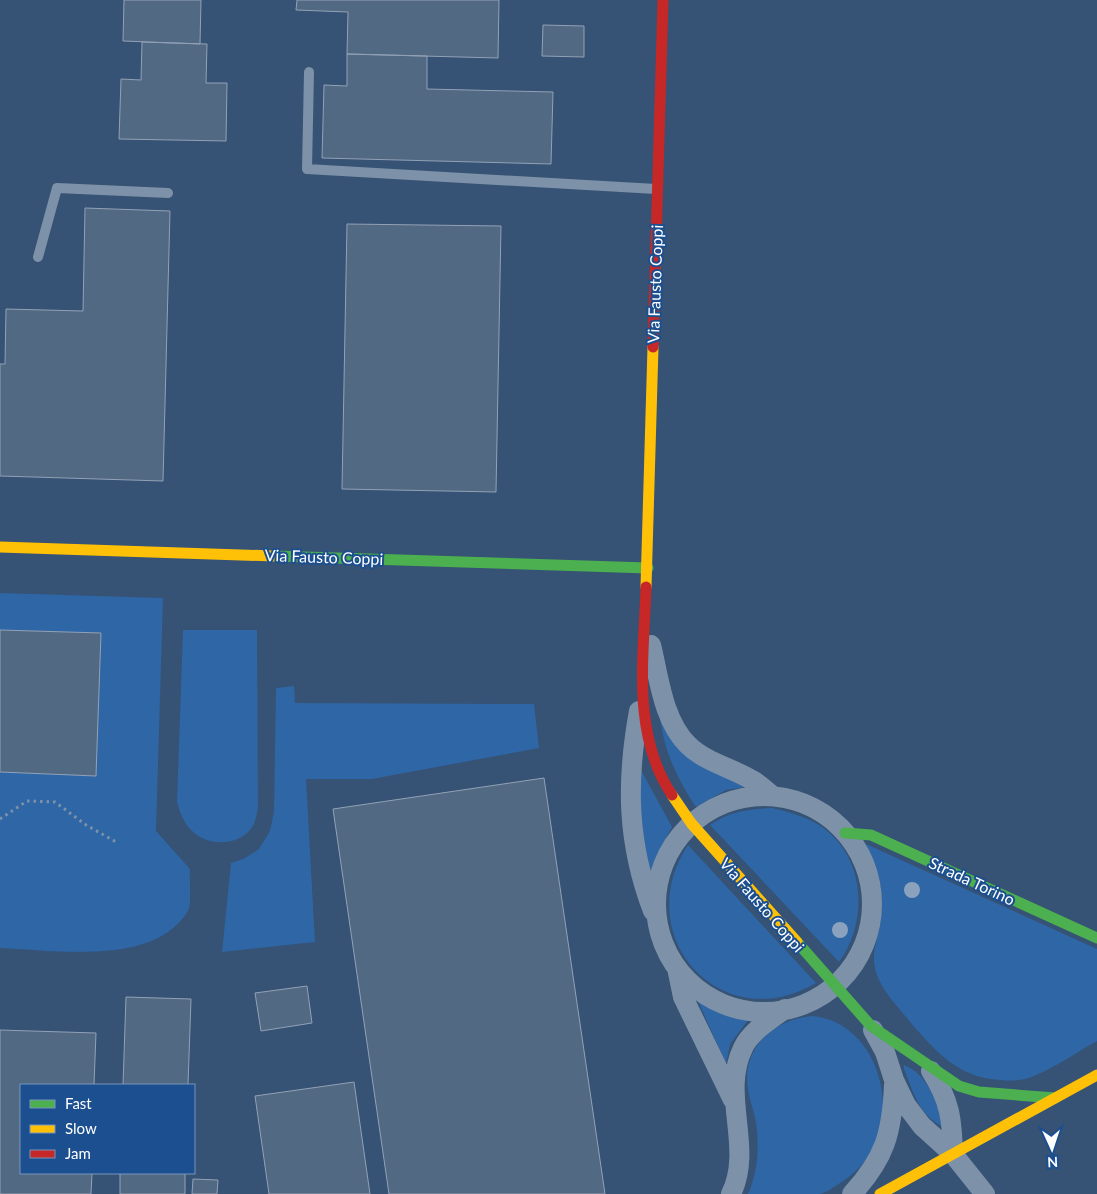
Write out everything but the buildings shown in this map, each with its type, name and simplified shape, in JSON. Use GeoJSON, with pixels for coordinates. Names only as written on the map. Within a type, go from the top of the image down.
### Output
{"type":"FeatureCollection","features":[{"type":"Feature","properties":{"kind":"street","name":"Via Fausto Coppi"},"geometry":{"type":"LineString","coordinates":[[663,0],[643,690],[645,724],[653,758],[664,784],[691,823],[871,1026],[959,1086],[979,1092],[1055,1098]]}},
{"type":"Feature","properties":{"kind":"street","name":"Via Fausto Coppi"},"geometry":{"type":"LineString","coordinates":[[0,547],[648,568]]}},
{"type":"Feature","properties":{"kind":"street"},"geometry":{"type":"LineString","coordinates":[[646,624],[668,711],[676,729],[688,745],[706,758],[754,780],[773,796]]}},
{"type":"Feature","properties":{"kind":"street","name":"Via Fausto Coppi"},"geometry":{"type":"LineString","coordinates":[[643,690],[631,754],[629,799],[633,838],[640,878],[664,947],[677,968],[693,986],[715,1000],[734,1007],[756,1011],[785,1009],[812,1000],[834,985],[857,958],[866,940],[871,918],[872,897],[868,874],[858,850],[845,833],[827,816],[801,802],[773,796],[750,797],[727,802],[710,810],[691,823],[673,845],[660,870],[656,891],[656,920]]}},
{"type":"Feature","properties":{"kind":"street","name":"Strada Torino"},"geometry":{"type":"LineString","coordinates":[[845,833],[871,834],[1097,938]]}},
{"type":"Feature","properties":{"kind":"street","name":"Via Fausto Coppi"},"geometry":{"type":"LineString","coordinates":[[677,968],[683,997],[734,1104]]}},
{"type":"Feature","properties":{"kind":"street","name":"Via Fausto Coppi"},"geometry":{"type":"LineString","coordinates":[[734,1104],[735,1071],[743,1046],[764,1024],[785,1009]]}},
{"type":"Feature","properties":{"kind":"street","name":"Via Fausto Coppi"},"geometry":{"type":"LineString","coordinates":[[871,1026],[885,1052],[894,1080],[906,1105],[922,1126],[953,1154]]}},
{"type":"Feature","properties":{"kind":"street","name":"Via Fausto Coppi"},"geometry":{"type":"LineString","coordinates":[[926,1064],[944,1092],[947,1101],[952,1118],[953,1154]]}},
{"type":"Feature","properties":{"kind":"street"},"geometry":{"type":"LineString","coordinates":[[880,1194],[1097,1075]]}},
{"type":"Feature","properties":{"kind":"street","name":"Via Fausto Coppi"},"geometry":{"type":"LineString","coordinates":[[852,1194],[879,1158],[890,1132],[894,1080]]}},
{"type":"Feature","properties":{"kind":"street"},"geometry":{"type":"LineString","coordinates":[[731,1194],[736,1183],[740,1163],[740,1137],[734,1104]]}},
{"type":"Feature","properties":{"kind":"street"},"geometry":{"type":"LineString","coordinates":[[953,1154],[985,1194]]}},
{"type":"Feature","properties":{"kind":"lane"},"geometry":{"type":"LineString","coordinates":[[309,72],[307,169],[658,189]]}},
{"type":"Feature","properties":{"kind":"lane"},"geometry":{"type":"LineString","coordinates":[[38,257],[57,188],[168,192]]}},
{"type":"Feature","properties":{"kind":"path"},"geometry":{"type":"LineString","coordinates":[[0,819],[26,801],[55,802],[86,825],[118,843]]}},
{"type":"Feature","properties":{"kind":"shaded area"},"geometry":{"type":"Polygon","coordinates":[[[0,593],[163,598],[156,831],[190,869],[190,897],[188,911],[172,929],[152,941],[128,948],[102,951],[75,952],[0,948],[0,593]]]}},
{"type":"Feature","properties":{"kind":"shaded area"},"geometry":{"type":"Polygon","coordinates":[[[183,630],[257,630],[258,807],[253,826],[240,838],[232,841],[214,842],[198,836],[186,824],[177,802],[183,630]]]}},
{"type":"Feature","properties":{"kind":"shaded area"},"geometry":{"type":"Polygon","coordinates":[[[294,686],[295,703],[534,704],[539,748],[372,779],[306,779],[315,942],[222,952],[231,863],[243,859],[259,849],[270,831],[274,811],[276,688],[294,686]]]}},
{"type":"Feature","properties":{"kind":"shaded area"},"geometry":{"type":"Polygon","coordinates":[[[660,717],[746,787],[726,790],[696,807],[672,764],[660,717]]]}},
{"type":"Feature","properties":{"kind":"shaded area"},"geometry":{"type":"Polygon","coordinates":[[[641,770],[672,827],[655,859],[648,882],[636,813],[641,770]]]}},
{"type":"Feature","properties":{"kind":"shaded area"},"geometry":{"type":"Polygon","coordinates":[[[772,808],[808,819],[819,825],[835,838],[846,853],[854,871],[858,889],[858,909],[855,928],[849,946],[839,962],[710,825],[732,814],[748,810],[772,808]]]}},
{"type":"Feature","properties":{"kind":"shaded area"},"geometry":{"type":"Polygon","coordinates":[[[866,844],[1097,949],[1097,1041],[1030,1078],[1017,1080],[985,1078],[972,1074],[960,1069],[939,1053],[920,1034],[894,1002],[883,987],[876,971],[874,954],[882,905],[878,876],[866,844]]]}},
{"type":"Feature","properties":{"kind":"shaded area"},"geometry":{"type":"Polygon","coordinates":[[[688,845],[816,983],[781,997],[748,998],[718,988],[694,969],[677,943],[669,913],[672,879],[688,845]]]}},
{"type":"Feature","properties":{"kind":"shaded area"},"geometry":{"type":"Polygon","coordinates":[[[698,1001],[727,1014],[749,1019],[730,1044],[726,1064],[698,1001]]]}},
{"type":"Feature","properties":{"kind":"shaded area"},"geometry":{"type":"Polygon","coordinates":[[[812,1016],[832,1021],[849,1030],[863,1044],[873,1061],[880,1080],[883,1100],[882,1121],[877,1140],[866,1160],[855,1171],[824,1193],[748,1194],[757,1163],[758,1146],[756,1125],[748,1089],[747,1074],[750,1061],[755,1049],[763,1038],[773,1030],[798,1018],[812,1016]]]}},
{"type":"Feature","properties":{"kind":"shaded area"},"geometry":{"type":"Polygon","coordinates":[[[904,1065],[920,1075],[926,1083],[935,1100],[943,1127],[922,1109],[904,1069],[904,1065]]]}},
{"type":"Feature","properties":{"kind":"traffic: fast"},"geometry":{"type":"LineString","coordinates":[[274,556],[648,568]]}},
{"type":"Feature","properties":{"kind":"traffic: fast"},"geometry":{"type":"LineString","coordinates":[[845,833],[871,835],[1097,938]]}},
{"type":"Feature","properties":{"kind":"traffic: fast"},"geometry":{"type":"LineString","coordinates":[[797,942],[871,1026],[959,1086],[979,1092],[1055,1098]]}},
{"type":"Feature","properties":{"kind":"traffic: slow"},"geometry":{"type":"LineString","coordinates":[[646,587],[653,347]]}},
{"type":"Feature","properties":{"kind":"traffic: slow"},"geometry":{"type":"LineString","coordinates":[[0,547],[274,556]]}},
{"type":"Feature","properties":{"kind":"traffic: slow"},"geometry":{"type":"LineString","coordinates":[[672,795],[691,823],[797,942]]}},
{"type":"Feature","properties":{"kind":"traffic: slow"},"geometry":{"type":"LineString","coordinates":[[880,1194],[1097,1075]]}},
{"type":"Feature","properties":{"kind":"traffic: jam"},"geometry":{"type":"LineString","coordinates":[[653,347],[663,0]]}},
{"type":"Feature","properties":{"kind":"traffic: jam"},"geometry":{"type":"LineString","coordinates":[[646,587],[643,667],[645,721],[650,746],[659,771],[672,795]]}}]}
